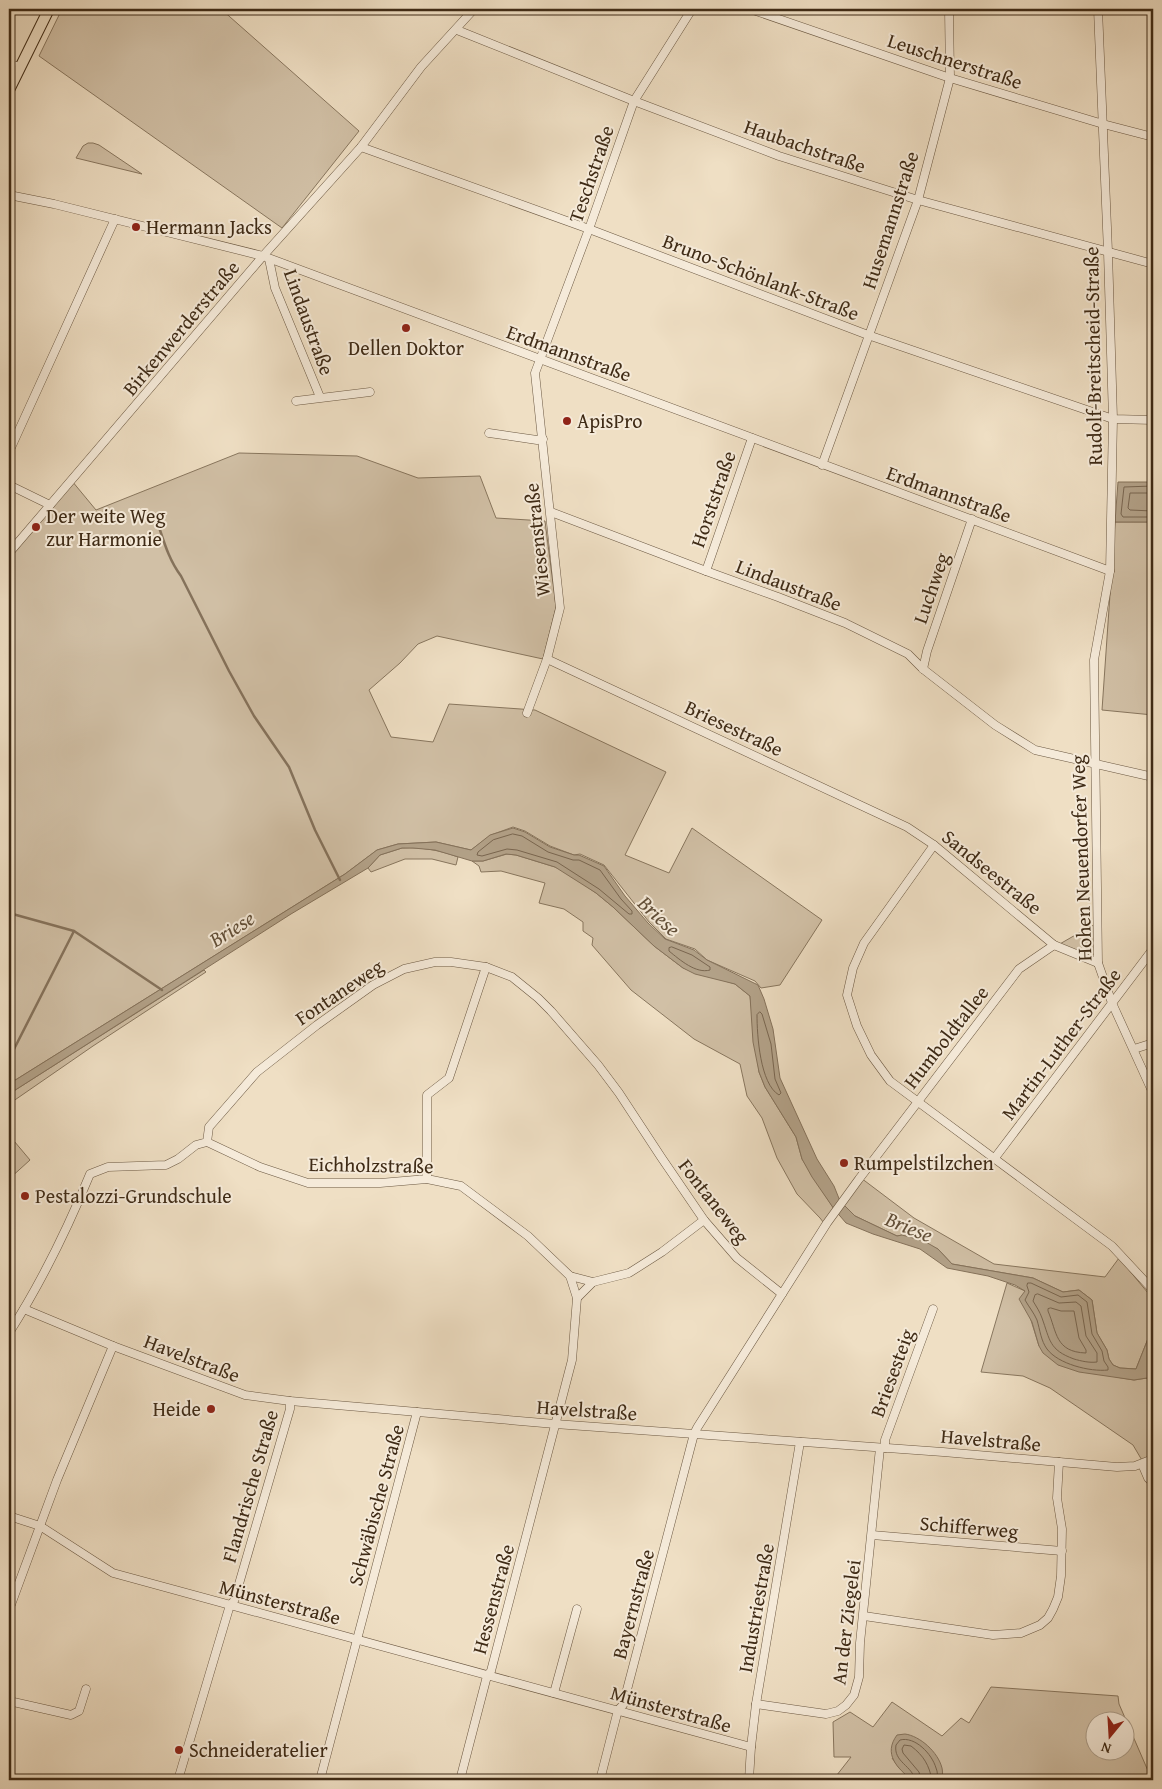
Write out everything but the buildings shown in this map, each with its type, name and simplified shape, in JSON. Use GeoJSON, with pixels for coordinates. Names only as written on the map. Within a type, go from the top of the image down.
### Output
{"type":"FeatureCollection","features":[{"type":"Feature","properties":{"kind":"main road"},"geometry":{"type":"LineString","coordinates":[[9,90],[48,9]]}},
{"type":"Feature","properties":{"kind":"street","name":"Birkenwerderstraße"},"geometry":{"type":"LineString","coordinates":[[9,553],[266,257],[360,147],[421,67],[457,30],[474,9]]}},
{"type":"Feature","properties":{"kind":"street","name":"Teschstraße"},"geometry":{"type":"LineString","coordinates":[[541,360],[634,100],[692,9]]}},
{"type":"Feature","properties":{"kind":"street","name":"Leuschnerstraße"},"geometry":{"type":"LineString","coordinates":[[750,9],[950,78],[1102,124],[1153,137]]}},
{"type":"Feature","properties":{"kind":"street","name":"Husemannstraße"},"geometry":{"type":"LineString","coordinates":[[822,465],[918,200],[950,78],[949,9]]}},
{"type":"Feature","properties":{"kind":"street","name":"Rudolf-Breitscheid-Straße"},"geometry":{"type":"LineString","coordinates":[[1094,702],[1094,660],[1110,571],[1113,420],[1098,9]]}},
{"type":"Feature","properties":{"kind":"street","name":"Haubachstraße"},"geometry":{"type":"LineString","coordinates":[[457,30],[779,156],[918,200],[1153,264]]}},
{"type":"Feature","properties":{"kind":"street"},"geometry":{"type":"LineString","coordinates":[[9,63],[20,68]]}},
{"type":"Feature","properties":{"kind":"street","name":"Bruno-Schönlank-Straße"},"geometry":{"type":"LineString","coordinates":[[360,147],[589,229],[868,335],[1113,420],[1153,420]]}},
{"type":"Feature","properties":{"kind":"street","name":"Erdmannstraße"},"geometry":{"type":"LineString","coordinates":[[9,195],[115,219],[266,257],[1110,571]]}},
{"type":"Feature","properties":{"kind":"street"},"geometry":{"type":"LineString","coordinates":[[9,452],[115,219]]}},
{"type":"Feature","properties":{"kind":"street","name":"Lindaustraße"},"geometry":{"type":"LineString","coordinates":[[266,257],[275,288],[320,397]]}},
{"type":"Feature","properties":{"kind":"street","name":"Wiesenstraße"},"geometry":{"type":"LineString","coordinates":[[527,713],[547,658],[560,608],[535,373],[541,360]]}},
{"type":"Feature","properties":{"kind":"street","name":"Lindaustraße"},"geometry":{"type":"LineString","coordinates":[[296,401],[370,392]]}},
{"type":"Feature","properties":{"kind":"street"},"geometry":{"type":"LineString","coordinates":[[489,433],[543,440]]}},
{"type":"Feature","properties":{"kind":"street","name":"Horststraße"},"geometry":{"type":"LineString","coordinates":[[706,571],[752,438]]}},
{"type":"Feature","properties":{"kind":"street"},"geometry":{"type":"LineString","coordinates":[[9,485],[50,505]]}},
{"type":"Feature","properties":{"kind":"street","name":"Lindaustraße"},"geometry":{"type":"LineString","coordinates":[[551,512],[706,571],[778,596],[845,623],[908,654],[923,669],[995,725],[1035,750],[1153,777]]}},
{"type":"Feature","properties":{"kind":"street","name":"Luchweg"},"geometry":{"type":"LineString","coordinates":[[923,669],[927,651],[972,519]]}},
{"type":"Feature","properties":{"kind":"street","name":"Briesestraße"},"geometry":{"type":"LineString","coordinates":[[547,658],[907,827]]}},
{"type":"Feature","properties":{"kind":"street","name":"Hohen Neuendorfer Weg"},"geometry":{"type":"LineString","coordinates":[[1094,702],[1098,963],[1112,1003],[1153,1093]]}},
{"type":"Feature","properties":{"kind":"street","name":"Sandseestraße"},"geometry":{"type":"LineString","coordinates":[[907,827],[934,845],[1054,945]]}},
{"type":"Feature","properties":{"kind":"street"},"geometry":{"type":"LineString","coordinates":[[934,845],[864,943],[853,968],[847,996],[857,1026],[870,1054],[890,1081],[1112,1246],[1153,1290]]}},
{"type":"Feature","properties":{"kind":"street"},"geometry":{"type":"LineString","coordinates":[[1054,945],[1098,963]]}},
{"type":"Feature","properties":{"kind":"street","name":"Humboldtallee"},"geometry":{"type":"LineString","coordinates":[[782,1294],[827,1223],[1019,969],[1054,945]]}},
{"type":"Feature","properties":{"kind":"street","name":"Martin-Luther-Straße"},"geometry":{"type":"LineString","coordinates":[[994,1159],[1153,949]]}},
{"type":"Feature","properties":{"kind":"street","name":"Fontaneweg"},"geometry":{"type":"LineString","coordinates":[[207,1142],[209,1127],[257,1072],[377,982],[404,969],[435,962],[486,967],[512,977],[538,998],[592,1058],[619,1093],[660,1157],[704,1220],[737,1258],[782,1294]]}},
{"type":"Feature","properties":{"kind":"street"},"geometry":{"type":"LineString","coordinates":[[427,1179],[427,1096],[449,1078],[486,967]]}},
{"type":"Feature","properties":{"kind":"street"},"geometry":{"type":"LineString","coordinates":[[1134,1049],[1153,1042]]}},
{"type":"Feature","properties":{"kind":"street"},"geometry":{"type":"LineString","coordinates":[[9,1333],[54,1254],[90,1174],[108,1167],[134,1168],[166,1165],[178,1159],[196,1145],[207,1142]]}},
{"type":"Feature","properties":{"kind":"street","name":"Eichholzstraße"},"geometry":{"type":"LineString","coordinates":[[207,1142],[260,1167],[308,1183],[380,1183],[427,1179],[461,1186],[528,1236],[570,1276],[577,1298],[572,1360],[556,1424]]}},
{"type":"Feature","properties":{"kind":"street","name":"Eichholzstraße"},"geometry":{"type":"LineString","coordinates":[[570,1276],[593,1282],[629,1273],[662,1252],[704,1220]]}},
{"type":"Feature","properties":{"kind":"street"},"geometry":{"type":"LineString","coordinates":[[577,1298],[593,1282]]}},
{"type":"Feature","properties":{"kind":"street"},"geometry":{"type":"LineString","coordinates":[[694,1434],[782,1294]]}},
{"type":"Feature","properties":{"kind":"street","name":"Havelstraße"},"geometry":{"type":"LineString","coordinates":[[24,1309],[113,1346],[245,1395],[290,1401],[556,1424],[1122,1467],[1142,1464],[1153,1459]]}},
{"type":"Feature","properties":{"kind":"street","name":"Briesesteig"},"geometry":{"type":"LineString","coordinates":[[883,1448],[932,1309]]}},
{"type":"Feature","properties":{"kind":"street"},"geometry":{"type":"LineString","coordinates":[[9,1610],[56,1480],[113,1346]]}},
{"type":"Feature","properties":{"kind":"street","name":"Flandrische Straße"},"geometry":{"type":"LineString","coordinates":[[178,1780],[230,1605],[234,1601],[290,1409],[290,1401]]}},
{"type":"Feature","properties":{"kind":"street","name":"Schwäbische Straße"},"geometry":{"type":"LineString","coordinates":[[320,1780],[417,1412]]}},
{"type":"Feature","properties":{"kind":"street","name":"Hessenstraße"},"geometry":{"type":"LineString","coordinates":[[460,1780],[487,1676],[491,1671],[556,1424]]}},
{"type":"Feature","properties":{"kind":"street","name":"Bayernstraße"},"geometry":{"type":"LineString","coordinates":[[600,1780],[618,1710],[623,1705],[694,1434]]}},
{"type":"Feature","properties":{"kind":"street","name":"Industriestraße"},"geometry":{"type":"LineString","coordinates":[[749,1780],[750,1748],[756,1704],[800,1442]]}},
{"type":"Feature","properties":{"kind":"street","name":"An der Ziegelei"},"geometry":{"type":"LineString","coordinates":[[756,1704],[826,1714],[838,1711],[846,1705],[858,1687],[860,1643],[883,1448]]}},
{"type":"Feature","properties":{"kind":"street"},"geometry":{"type":"LineString","coordinates":[[864,1616],[993,1635],[1021,1633],[1040,1626],[1053,1610],[1058,1597],[1061,1576],[1062,1529],[1058,1498],[1060,1462]]}},
{"type":"Feature","properties":{"kind":"street"},"geometry":{"type":"LineString","coordinates":[[1142,1464],[1148,1478],[1153,1483]]}},
{"type":"Feature","properties":{"kind":"street","name":"Münsterstraße"},"geometry":{"type":"LineString","coordinates":[[9,1516],[40,1526],[113,1573],[618,1710],[750,1748]]}},
{"type":"Feature","properties":{"kind":"street","name":"Schifferweg"},"geometry":{"type":"LineString","coordinates":[[872,1535],[1062,1551]]}},
{"type":"Feature","properties":{"kind":"street"},"geometry":{"type":"LineString","coordinates":[[554,1693],[577,1609]]}},
{"type":"Feature","properties":{"kind":"street"},"geometry":{"type":"LineString","coordinates":[[9,1702],[71,1715],[79,1711],[86,1689]]}},
{"type":"Feature","properties":{"kind":"street"},"geometry":{"type":"LineString","coordinates":[[9,1778],[17,1780]]}},
{"type":"Feature","properties":{"kind":"shaded area"},"geometry":{"type":"Polygon","coordinates":[[[62,9],[221,9],[359,131],[282,228],[39,56],[62,9]]]}},
{"type":"Feature","properties":{"kind":"shaded area"},"geometry":{"type":"Polygon","coordinates":[[[88,143],[99,145],[142,174],[76,158],[83,146],[88,143]]]}},
{"type":"Feature","properties":{"kind":"shaded area"},"geometry":{"type":"Polygon","coordinates":[[[239,453],[357,456],[418,478],[480,476],[496,518],[545,521],[556,607],[543,659],[437,636],[418,644],[400,663],[369,690],[391,737],[433,742],[449,704],[535,710],[666,772],[625,855],[669,873],[692,828],[822,920],[780,985],[761,988],[755,981],[707,960],[695,949],[666,939],[649,922],[604,865],[580,854],[574,855],[550,846],[525,831],[513,827],[491,835],[471,850],[436,842],[398,844],[377,850],[345,874],[9,1084],[9,556],[72,481],[96,510],[239,453]]]}},
{"type":"Feature","properties":{"kind":"shaded area"},"geometry":{"type":"Polygon","coordinates":[[[1115,522],[1153,522],[1153,715],[1102,710],[1115,522]]]}},
{"type":"Feature","properties":{"kind":"shaded area"},"geometry":{"type":"Polygon","coordinates":[[[402,848],[444,852],[458,857],[456,865],[432,859],[405,859],[371,872],[368,868],[380,855],[402,848]]]}},
{"type":"Feature","properties":{"kind":"shaded area"},"geometry":{"type":"Polygon","coordinates":[[[507,854],[516,855],[564,871],[596,893],[654,946],[683,968],[735,984],[750,996],[759,1072],[765,1087],[796,1137],[802,1159],[834,1209],[827,1227],[797,1194],[777,1158],[762,1118],[747,1096],[740,1064],[694,1039],[631,990],[592,945],[593,938],[583,931],[583,922],[564,909],[539,903],[545,883],[501,871],[481,872],[479,866],[472,861],[483,861],[507,854]]]}},
{"type":"Feature","properties":{"kind":"shaded area"},"geometry":{"type":"Polygon","coordinates":[[[1096,925],[1095,959],[1058,945],[1091,926],[1096,925]]]}},
{"type":"Feature","properties":{"kind":"shaded area"},"geometry":{"type":"Polygon","coordinates":[[[204,970],[206,972],[9,1104],[9,1094],[204,970]]]}},
{"type":"Feature","properties":{"kind":"shaded area"},"geometry":{"type":"Polygon","coordinates":[[[9,1135],[30,1160],[9,1179],[9,1135]]]}},
{"type":"Feature","properties":{"kind":"shaded area"},"geometry":{"type":"Polygon","coordinates":[[[861,1178],[914,1218],[994,1264],[1105,1277],[1119,1258],[1153,1299],[1153,1326],[1136,1369],[1120,1368],[1113,1365],[1097,1333],[1092,1300],[1079,1290],[1063,1292],[1033,1278],[952,1264],[938,1249],[902,1235],[897,1236],[855,1216],[843,1204],[861,1178]]]}},
{"type":"Feature","properties":{"kind":"shaded area"},"geometry":{"type":"Polygon","coordinates":[[[1007,1283],[1025,1291],[1030,1317],[1039,1346],[1116,1377],[1134,1380],[1147,1378],[1153,1388],[1153,1457],[1143,1462],[1133,1445],[1050,1388],[1023,1376],[981,1372],[1007,1283]]]}},
{"type":"Feature","properties":{"kind":"shaded area"},"geometry":{"type":"Polygon","coordinates":[[[991,1687],[1118,1696],[1122,1712],[1084,1712],[1084,1762],[1134,1762],[1134,1739],[1152,1780],[943,1780],[942,1775],[892,1758],[899,1768],[912,1780],[833,1780],[851,1757],[834,1757],[833,1722],[850,1712],[873,1727],[892,1702],[942,1736],[961,1718],[969,1723],[991,1687]]]}},
{"type":"Feature","properties":{"kind":"water"},"geometry":{"type":"Polygon","coordinates":[[[1118,482],[1153,482],[1153,522],[1115,522],[1118,482]]]}},
{"type":"Feature","properties":{"kind":"water"},"geometry":{"type":"Polygon","coordinates":[[[513,828],[525,832],[550,847],[579,855],[604,866],[625,896],[648,923],[665,939],[694,950],[707,960],[758,985],[773,1029],[780,1078],[817,1159],[834,1186],[840,1201],[855,1216],[897,1236],[902,1235],[924,1241],[938,1249],[952,1264],[1033,1278],[1063,1292],[1079,1290],[1092,1300],[1097,1333],[1107,1350],[1109,1359],[1113,1365],[1120,1368],[1136,1369],[1153,1326],[1153,1388],[1147,1378],[1134,1380],[1079,1372],[1058,1365],[1043,1353],[1039,1346],[1032,1322],[1019,1299],[1025,1291],[1015,1285],[988,1276],[947,1268],[920,1249],[846,1223],[812,1177],[802,1159],[796,1137],[765,1087],[759,1072],[753,1042],[750,996],[735,984],[695,974],[683,968],[654,946],[596,893],[555,867],[516,855],[506,854],[483,861],[472,861],[435,850],[402,848],[380,855],[368,868],[291,914],[9,1094],[9,1084],[345,874],[377,850],[398,844],[436,842],[471,850],[490,835],[513,828]]]}},
{"type":"Feature","properties":{"kind":"water"},"geometry":{"type":"Polygon","coordinates":[[[905,1734],[922,1741],[937,1756],[943,1780],[912,1780],[901,1771],[894,1760],[891,1748],[897,1735],[905,1734]]]}},
{"type":"Feature","properties":{"kind":"waterway"},"geometry":{"type":"LineString","coordinates":[[158,524],[170,557],[229,671],[254,716],[289,767],[315,830],[340,880]]}},
{"type":"Feature","properties":{"kind":"waterway"},"geometry":{"type":"LineString","coordinates":[[9,913],[74,931],[162,990]]}},
{"type":"Feature","properties":{"kind":"waterway"},"geometry":{"type":"LineString","coordinates":[[9,1059],[74,931]]}},
{"type":"Feature","properties":{"kind":"place","name":"Hermann Jacks"},"geometry":{"type":"Point","coordinates":[136,227]}},
{"type":"Feature","properties":{"kind":"place","name":"Dellen Doktor"},"geometry":{"type":"Point","coordinates":[406,328]}},
{"type":"Feature","properties":{"kind":"place","name":"ApisPro"},"geometry":{"type":"Point","coordinates":[567,421]}},
{"type":"Feature","properties":{"kind":"place","name":"Der weite Weg zur Harmonie"},"geometry":{"type":"Point","coordinates":[36,527]}},
{"type":"Feature","properties":{"kind":"place","name":"Rumpelstilzchen"},"geometry":{"type":"Point","coordinates":[844,1163]}},
{"type":"Feature","properties":{"kind":"place","name":"Pestalozzi-Grundschule"},"geometry":{"type":"Point","coordinates":[25,1196]}},
{"type":"Feature","properties":{"kind":"place","name":"Heide"},"geometry":{"type":"Point","coordinates":[211,1409]}},
{"type":"Feature","properties":{"kind":"place","name":"Schneideratelier"},"geometry":{"type":"Point","coordinates":[179,1750]}},
{"type":"Feature","properties":{"kind":"water label","name":"Briese"},"geometry":{"type":"Point","coordinates":[659,916]}},
{"type":"Feature","properties":{"kind":"water label","name":"Briese"},"geometry":{"type":"Point","coordinates":[232,929]}},
{"type":"Feature","properties":{"kind":"water label","name":"Briese"},"geometry":{"type":"Point","coordinates":[909,1227]}}]}
